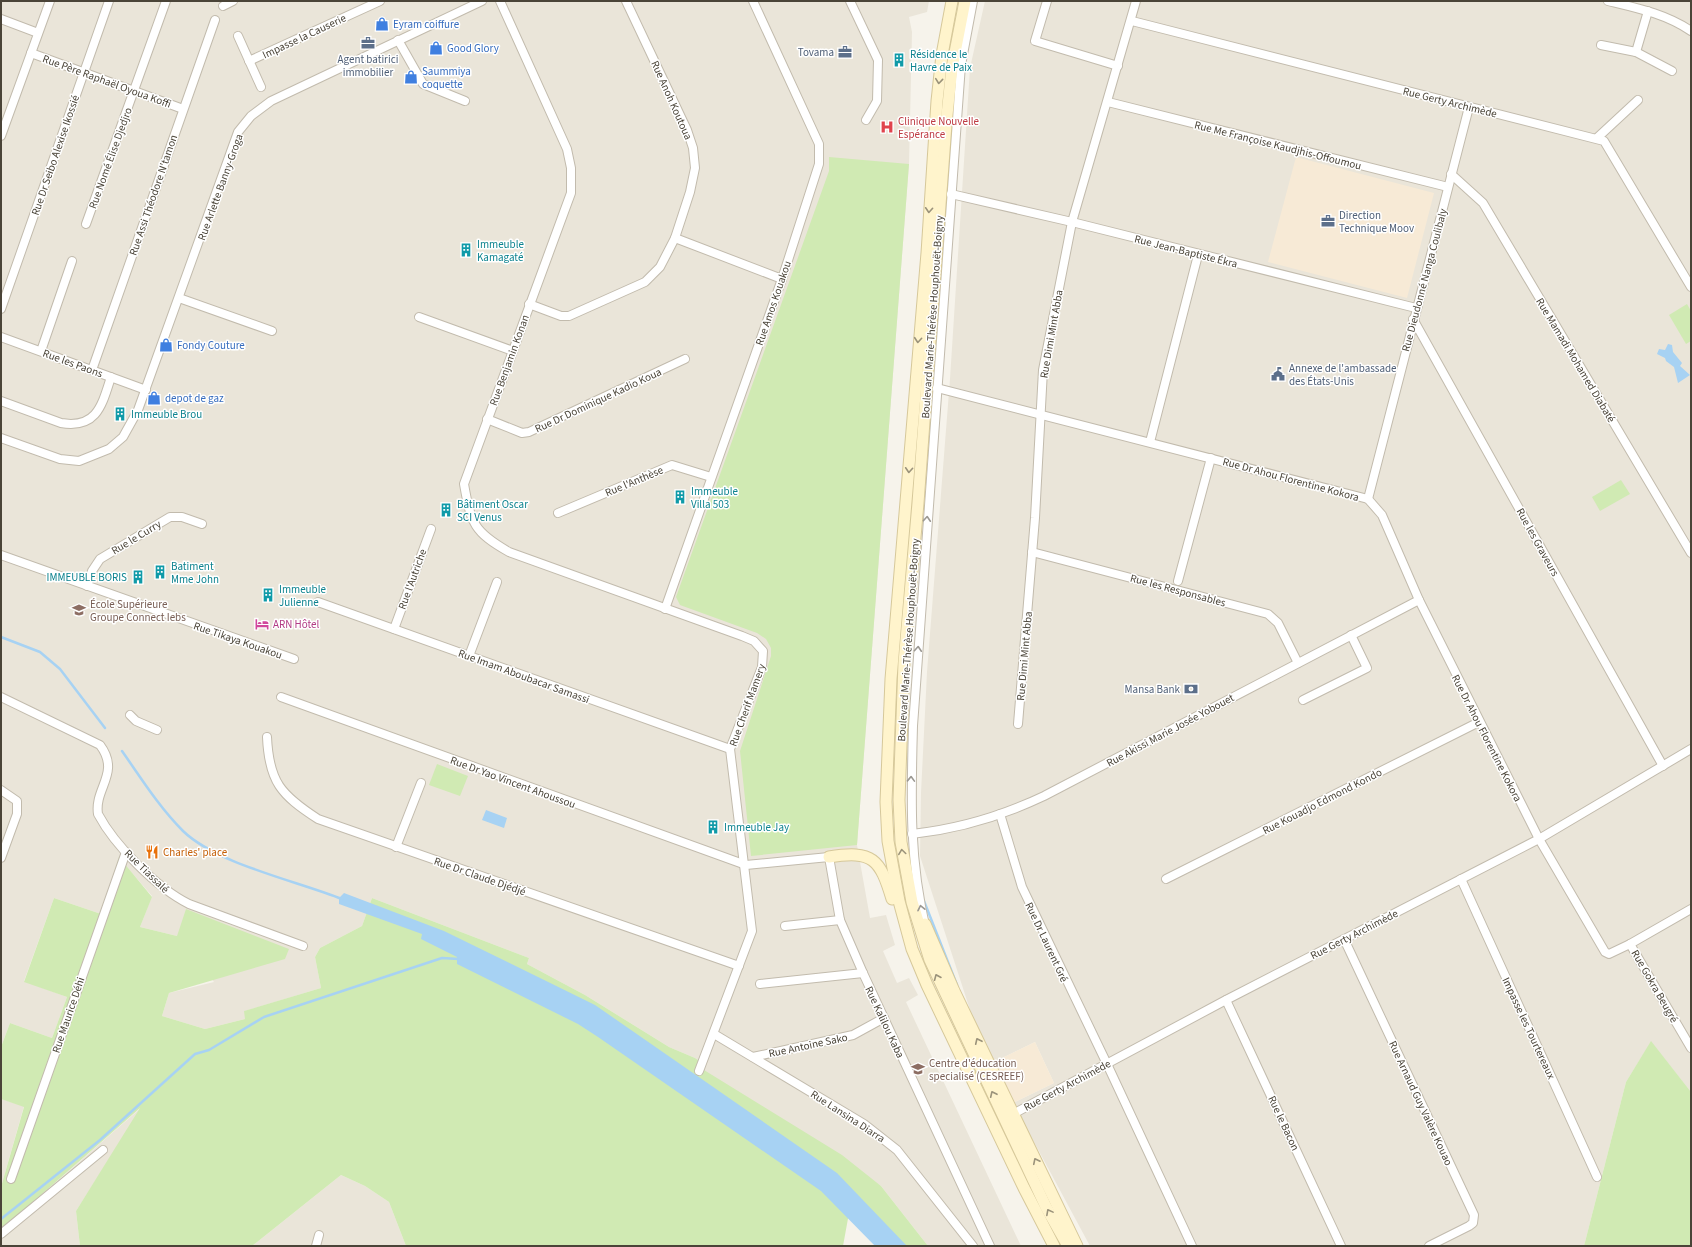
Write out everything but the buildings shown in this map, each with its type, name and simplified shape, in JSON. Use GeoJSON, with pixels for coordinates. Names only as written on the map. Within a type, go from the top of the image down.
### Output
{"type":"FeatureCollection","features":[{"type":"Feature","properties":{"kind":"main road","name":"Boulevard Marie-Thérèse Houphouët-Boigny"},"geometry":{"type":"LineString","coordinates":[[952,1],[942,55],[937,101],[927,253],[914,391],[905,526],[888,721],[886,802],[888,841],[899,902],[912,949],[1024,1188],[1054,1246]]}},
{"type":"Feature","properties":{"kind":"main road","name":"Boulevard Marie-Thérèse Houphouët-Boigny"},"geometry":{"type":"LineString","coordinates":[[965,1],[952,68],[946,124],[918,503],[904,663],[899,821],[904,867],[914,909],[930,960],[1046,1207],[1068,1246]]}},
{"type":"Feature","properties":{"kind":"main road"},"geometry":{"type":"LineString","coordinates":[[829,857],[856,854],[867,857],[878,864],[885,876],[902,934],[912,949]]}},
{"type":"Feature","properties":{"kind":"main road"},"geometry":{"type":"LineString","coordinates":[[925,924],[954,991],[1077,1246]]}},
{"type":"Feature","properties":{"kind":"street"},"geometry":{"type":"LineString","coordinates":[[1,136],[50,1]]}},
{"type":"Feature","properties":{"kind":"street","name":"Rue Dr Seibo Alexise Ikossié"},"geometry":{"type":"LineString","coordinates":[[1,309],[109,1]]}},
{"type":"Feature","properties":{"kind":"street","name":"Rue Nomé Élise Djedjro"},"geometry":{"type":"LineString","coordinates":[[86,224],[166,1]]}},
{"type":"Feature","properties":{"kind":"street"},"geometry":{"type":"LineString","coordinates":[[223,6],[234,1]]}},
{"type":"Feature","properties":{"kind":"street","name":"Impasse la Causerie"},"geometry":{"type":"LineString","coordinates":[[249,61],[380,1]]}},
{"type":"Feature","properties":{"kind":"street","name":"Rue Arlette Banny-Groga"},"geometry":{"type":"LineString","coordinates":[[1,438],[60,459],[79,461],[109,449],[123,437],[138,410],[146,390],[238,132],[251,116],[271,101],[482,1]]}},
{"type":"Feature","properties":{"kind":"street","name":"Rue Benjamin Konan"},"geometry":{"type":"LineString","coordinates":[[500,1],[567,149],[571,168],[571,193],[464,484],[472,520],[486,539],[510,552],[665,609]]}},
{"type":"Feature","properties":{"kind":"street","name":"Rue Anoh Koutoua"},"geometry":{"type":"LineString","coordinates":[[529,304],[561,316],[578,314],[645,282],[660,267],[675,238],[692,184],[695,168],[693,148],[687,130],[626,1]]}},
{"type":"Feature","properties":{"kind":"street","name":"Rue Amos Kouakou"},"geometry":{"type":"LineString","coordinates":[[665,609],[782,279],[819,164],[819,144],[753,1]]}},
{"type":"Feature","properties":{"kind":"street"},"geometry":{"type":"LineString","coordinates":[[850,1],[878,60],[877,101],[866,120]]}},
{"type":"Feature","properties":{"kind":"street"},"geometry":{"type":"LineString","coordinates":[[930,960],[928,938],[914,869],[911,801],[913,726],[936,388],[954,194],[961,65],[973,1]]}},
{"type":"Feature","properties":{"kind":"street"},"geometry":{"type":"LineString","coordinates":[[1047,1],[1034,41],[1118,66]]}},
{"type":"Feature","properties":{"kind":"street","name":"Rue Dimi Mint Abba"},"geometry":{"type":"LineString","coordinates":[[1018,724],[1032,552],[1043,370],[1072,222],[1132,21],[1136,1]]}},
{"type":"Feature","properties":{"kind":"street"},"geometry":{"type":"LineString","coordinates":[[1608,1],[1648,11],[1673,20],[1691,31]]}},
{"type":"Feature","properties":{"kind":"street"},"geometry":{"type":"LineString","coordinates":[[1636,52],[1648,11]]}},
{"type":"Feature","properties":{"kind":"street"},"geometry":{"type":"LineString","coordinates":[[1,19],[38,33]]}},
{"type":"Feature","properties":{"kind":"street","name":"Rue Assi Théodore N'tamon"},"geometry":{"type":"LineString","coordinates":[[92,370],[215,20]]}},
{"type":"Feature","properties":{"kind":"street","name":"Rue Gerty Archimède"},"geometry":{"type":"LineString","coordinates":[[1132,21],[1597,138]]}},
{"type":"Feature","properties":{"kind":"street"},"geometry":{"type":"LineString","coordinates":[[238,36],[261,87]]}},
{"type":"Feature","properties":{"kind":"street"},"geometry":{"type":"LineString","coordinates":[[398,40],[423,84],[464,101]]}},
{"type":"Feature","properties":{"kind":"street"},"geometry":{"type":"LineString","coordinates":[[1601,44],[1636,52],[1672,71]]}},
{"type":"Feature","properties":{"kind":"street","name":"Rue Père Raphaël Oyoua Koffi"},"geometry":{"type":"LineString","coordinates":[[31,53],[183,109]]}},
{"type":"Feature","properties":{"kind":"street"},"geometry":{"type":"LineString","coordinates":[[1638,100],[1597,138],[1604,141],[1691,287]]}},
{"type":"Feature","properties":{"kind":"street","name":"Rue Me Françoise Kaudjhis-Offoumou"},"geometry":{"type":"LineString","coordinates":[[1108,102],[1448,187]]}},
{"type":"Feature","properties":{"kind":"street","name":"Rue Dieudonné Nanga Coulibaly"},"geometry":{"type":"LineString","coordinates":[[1368,499],[1413,319],[1469,107]]}},
{"type":"Feature","properties":{"kind":"street","name":"Rue Mamadi Mohamed Diabaté"},"geometry":{"type":"LineString","coordinates":[[1451,174],[1483,203],[1691,553]]}},
{"type":"Feature","properties":{"kind":"street","name":"Rue Jean-Baptiste Ékra"},"geometry":{"type":"LineString","coordinates":[[954,194],[1416,308]]}},
{"type":"Feature","properties":{"kind":"street"},"geometry":{"type":"LineString","coordinates":[[675,238],[782,279]]}},
{"type":"Feature","properties":{"kind":"street"},"geometry":{"type":"LineString","coordinates":[[1150,442],[1198,255]]}},
{"type":"Feature","properties":{"kind":"street"},"geometry":{"type":"LineString","coordinates":[[41,351],[72,261]]}},
{"type":"Feature","properties":{"kind":"street"},"geometry":{"type":"LineString","coordinates":[[179,298],[272,331]]}},
{"type":"Feature","properties":{"kind":"street"},"geometry":{"type":"LineString","coordinates":[[419,316],[513,351]]}},
{"type":"Feature","properties":{"kind":"street","name":"Rue les Graveurs"},"geometry":{"type":"LineString","coordinates":[[1413,319],[1663,766]]}},
{"type":"Feature","properties":{"kind":"street","name":"Rue les Paons"},"geometry":{"type":"LineString","coordinates":[[1,337],[146,390]]}},
{"type":"Feature","properties":{"kind":"street","name":"Rue Dr Dominique Kadio Koua"},"geometry":{"type":"LineString","coordinates":[[487,419],[522,433],[529,432],[685,359]]}},
{"type":"Feature","properties":{"kind":"street"},"geometry":{"type":"LineString","coordinates":[[1,401],[61,423],[71,425],[93,417],[101,408],[111,377]]}},
{"type":"Feature","properties":{"kind":"street","name":"Rue Dr Ahou Florentine Kokora"},"geometry":{"type":"LineString","coordinates":[[936,388],[1368,499],[1382,515],[1419,600],[1538,839],[1605,952],[1609,954],[1630,944]]}},
{"type":"Feature","properties":{"kind":"street"},"geometry":{"type":"LineString","coordinates":[[1178,581],[1212,458]]}},
{"type":"Feature","properties":{"kind":"street","name":"Rue l'Anthèse"},"geometry":{"type":"LineString","coordinates":[[558,513],[672,465],[711,477]]}},
{"type":"Feature","properties":{"kind":"street","name":"Rue le Curry"},"geometry":{"type":"LineString","coordinates":[[87,586],[92,571],[100,559],[170,517],[182,517],[202,524]]}},
{"type":"Feature","properties":{"kind":"street","name":"Rue l'Autriche"},"geometry":{"type":"LineString","coordinates":[[394,629],[431,529]]}},
{"type":"Feature","properties":{"kind":"street","name":"Rue les Responsables"},"geometry":{"type":"LineString","coordinates":[[1032,552],[1268,614],[1278,624],[1298,662]]}},
{"type":"Feature","properties":{"kind":"street","name":"Rue Tikaya Kouakou"},"geometry":{"type":"LineString","coordinates":[[1,555],[294,660]]}},
{"type":"Feature","properties":{"kind":"street"},"geometry":{"type":"LineString","coordinates":[[469,656],[497,582]]}},
{"type":"Feature","properties":{"kind":"street","name":"Rue Akissi Marie Josée Yobouet"},"geometry":{"type":"LineString","coordinates":[[912,834],[944,830],[1000,814],[1044,796],[1419,600]]}},
{"type":"Feature","properties":{"kind":"street","name":"Rue Imam Aboubacar Samassi"},"geometry":{"type":"LineString","coordinates":[[318,602],[730,749]]}},
{"type":"Feature","properties":{"kind":"street","name":"Rue Cherif Mamery"},"geometry":{"type":"LineString","coordinates":[[665,609],[754,641],[761,648],[763,655],[762,667],[730,749],[746,865],[752,930],[699,1071]]}},
{"type":"Feature","properties":{"kind":"street"},"geometry":{"type":"LineString","coordinates":[[1303,700],[1367,668],[1351,635]]}},
{"type":"Feature","properties":{"kind":"street","name":"Rue Tiassalé"},"geometry":{"type":"LineString","coordinates":[[1,697],[100,745],[106,754],[109,767],[97,810],[98,814],[126,852],[173,896],[189,904],[303,946]]}},
{"type":"Feature","properties":{"kind":"street","name":"Rue Dr Yao Vincent Ahoussou"},"geometry":{"type":"LineString","coordinates":[[281,697],[746,865]]}},
{"type":"Feature","properties":{"kind":"street"},"geometry":{"type":"LineString","coordinates":[[130,715],[141,723],[157,730]]}},
{"type":"Feature","properties":{"kind":"street","name":"Rue Kouadjo Edmond Kondo"},"geometry":{"type":"LineString","coordinates":[[1166,879],[1479,722]]}},
{"type":"Feature","properties":{"kind":"street","name":"Rue Dr Claude Djédjé"},"geometry":{"type":"LineString","coordinates":[[267,736],[271,768],[276,783],[286,796],[318,819],[739,966]]}},
{"type":"Feature","properties":{"kind":"street","name":"Rue Gerty Archimède"},"geometry":{"type":"LineString","coordinates":[[1013,1114],[1226,1000],[1538,839],[1691,749]]}},
{"type":"Feature","properties":{"kind":"street"},"geometry":{"type":"LineString","coordinates":[[396,847],[421,782]]}},
{"type":"Feature","properties":{"kind":"street"},"geometry":{"type":"LineString","coordinates":[[1,790],[17,801],[17,814],[1,858]]}},
{"type":"Feature","properties":{"kind":"street","name":"Rue Dr Laurent Gré"},"geometry":{"type":"LineString","coordinates":[[1000,814],[1022,887],[1107,1064]]}},
{"type":"Feature","properties":{"kind":"street","name":"Rue Maurice Déhi"},"geometry":{"type":"LineString","coordinates":[[11,1178],[126,852]]}},
{"type":"Feature","properties":{"kind":"street"},"geometry":{"type":"LineString","coordinates":[[746,865],[829,857]]}},
{"type":"Feature","properties":{"kind":"street","name":"Rue Kalilou Kaba"},"geometry":{"type":"LineString","coordinates":[[829,857],[840,920],[863,973],[990,1246]]}},
{"type":"Feature","properties":{"kind":"street","name":"Impasse les Tourtereaux"},"geometry":{"type":"LineString","coordinates":[[1460,879],[1597,1177]]}},
{"type":"Feature","properties":{"kind":"street"},"geometry":{"type":"LineString","coordinates":[[1630,944],[1691,909]]}},
{"type":"Feature","properties":{"kind":"street"},"geometry":{"type":"LineString","coordinates":[[785,926],[840,920]]}},
{"type":"Feature","properties":{"kind":"street","name":"Rue Arnaud Guy Valère Kouao"},"geometry":{"type":"LineString","coordinates":[[1344,940],[1474,1215],[1473,1223],[1469,1226],[1429,1246]]}},
{"type":"Feature","properties":{"kind":"street","name":"Rue Gokra Beugré"},"geometry":{"type":"LineString","coordinates":[[1630,944],[1691,1048]]}},
{"type":"Feature","properties":{"kind":"street"},"geometry":{"type":"LineString","coordinates":[[760,984],[863,973]]}},
{"type":"Feature","properties":{"kind":"street","name":"Rue le Bacon"},"geometry":{"type":"LineString","coordinates":[[1226,1000],[1341,1246]]}},
{"type":"Feature","properties":{"kind":"street","name":"Rue Antoine Sako"},"geometry":{"type":"LineString","coordinates":[[753,1057],[853,1035],[884,1018]]}},
{"type":"Feature","properties":{"kind":"street","name":"Rue Lansina Diarra"},"geometry":{"type":"LineString","coordinates":[[714,1034],[864,1124],[897,1150],[973,1246]]}},
{"type":"Feature","properties":{"kind":"street"},"geometry":{"type":"LineString","coordinates":[[1107,1064],[1192,1246]]}},
{"type":"Feature","properties":{"kind":"street"},"geometry":{"type":"LineString","coordinates":[[1,1234],[103,1150]]}},
{"type":"Feature","properties":{"kind":"street"},"geometry":{"type":"LineString","coordinates":[[316,1246],[319,1235]]}},
{"type":"Feature","properties":{"kind":"shaded area"},"geometry":{"type":"Polygon","coordinates":[[[1,1],[929,1],[927,12],[909,17],[912,32],[909,164],[857,845],[870,918],[886,915],[895,945],[883,951],[897,983],[909,978],[918,995],[906,1002],[1021,1246],[928,1246],[881,1186],[703,1070],[706,1065],[695,1058],[669,1047],[585,995],[527,964],[529,958],[372,898],[362,926],[320,948],[315,957],[321,988],[245,1011],[245,1019],[205,1029],[162,1016],[169,993],[214,982],[177,936],[140,927],[152,896],[119,858],[101,914],[54,898],[24,981],[67,997],[52,1038],[10,1023],[1,1047],[1,1]]]}},
{"type":"Feature","properties":{"kind":"shaded area"},"geometry":{"type":"Polygon","coordinates":[[[985,1],[1691,1],[1691,1092],[1651,1042],[1626,1082],[1584,1246],[1090,1246],[1013,1103],[1054,1083],[1035,1042],[994,1062],[973,1019],[920,856],[921,793],[927,672],[950,379],[970,68],[985,1]]]}},
{"type":"Feature","properties":{"kind":"shaded area","name":"Direction Technique Moov"},"geometry":{"type":"Polygon","coordinates":[[[1296,157],[1434,193],[1407,298],[1268,262],[1296,157]]]}},
{"type":"Feature","properties":{"kind":"shaded area"},"geometry":{"type":"Polygon","coordinates":[[[1035,1042],[1054,1083],[1013,1103],[994,1062],[1035,1042]]]}},
{"type":"Feature","properties":{"kind":"shaded area"},"geometry":{"type":"Polygon","coordinates":[[[1,1099],[24,1106],[1,1187],[1,1099]]]}},
{"type":"Feature","properties":{"kind":"shaded area"},"geometry":{"type":"Polygon","coordinates":[[[142,1107],[76,1211],[80,1246],[1,1246],[1,1230],[142,1107]]]}},
{"type":"Feature","properties":{"kind":"shaded area"},"geometry":{"type":"Polygon","coordinates":[[[341,1175],[365,1186],[389,1202],[406,1246],[252,1246],[341,1175]]]}},
{"type":"Feature","properties":{"kind":"green space"},"geometry":{"type":"Polygon","coordinates":[[[829,157],[909,164],[857,845],[751,856],[740,751],[771,656],[771,648],[766,639],[757,633],[680,605],[676,597],[829,171],[829,157]]]}},
{"type":"Feature","properties":{"kind":"green space"},"geometry":{"type":"Polygon","coordinates":[[[1687,304],[1691,311],[1691,341],[1686,344],[1669,315],[1687,304]]]}},
{"type":"Feature","properties":{"kind":"green space"},"geometry":{"type":"Polygon","coordinates":[[[1621,480],[1630,494],[1600,511],[1592,497],[1621,480]]]}},
{"type":"Feature","properties":{"kind":"green space"},"geometry":{"type":"Polygon","coordinates":[[[437,764],[468,776],[460,796],[429,785],[437,764]]]}},
{"type":"Feature","properties":{"kind":"green space"},"geometry":{"type":"Polygon","coordinates":[[[119,857],[152,897],[140,927],[177,936],[186,909],[289,949],[285,959],[169,993],[162,1016],[205,1029],[245,1019],[244,1011],[321,988],[315,957],[320,948],[362,926],[372,898],[529,958],[527,964],[585,995],[669,1047],[695,1058],[706,1065],[704,1070],[842,1155],[881,1186],[928,1246],[893,1246],[851,1202],[843,1246],[406,1246],[389,1202],[365,1186],[341,1175],[252,1246],[80,1246],[76,1211],[140,1108],[1,1230],[1,1187],[24,1107],[1,1099],[1,1047],[10,1023],[52,1038],[67,997],[24,982],[54,898],[101,914],[119,857]]]}},
{"type":"Feature","properties":{"kind":"green space"},"geometry":{"type":"Polygon","coordinates":[[[1651,1041],[1691,1092],[1691,1246],[1584,1246],[1626,1082],[1651,1041]]]}},
{"type":"Feature","properties":{"kind":"water"},"geometry":{"type":"Polygon","coordinates":[[[1668,344],[1672,345],[1673,352],[1682,363],[1680,366],[1690,375],[1678,383],[1674,367],[1666,361],[1665,358],[1657,354],[1659,349],[1665,350],[1668,344]]]}},
{"type":"Feature","properties":{"kind":"water"},"geometry":{"type":"Polygon","coordinates":[[[486,810],[507,818],[504,828],[482,820],[486,810]]]}},
{"type":"Feature","properties":{"kind":"water"},"geometry":{"type":"Polygon","coordinates":[[[344,893],[444,931],[595,1005],[837,1173],[907,1246],[875,1246],[821,1191],[598,1037],[578,1024],[457,964],[457,957],[421,939],[422,934],[339,904],[339,898],[344,893]]]}},
{"type":"Feature","properties":{"kind":"waterway"},"geometry":{"type":"LineString","coordinates":[[1,637],[40,652],[60,669],[105,728]]}},
{"type":"Feature","properties":{"kind":"waterway"},"geometry":{"type":"LineString","coordinates":[[122,751],[174,822],[198,843],[216,853],[258,871],[342,899]]}},
{"type":"Feature","properties":{"kind":"waterway"},"geometry":{"type":"LineString","coordinates":[[924,901],[957,985]]}},
{"type":"Feature","properties":{"kind":"waterway"},"geometry":{"type":"LineString","coordinates":[[1,1219],[100,1140],[195,1054],[209,1050],[264,1017],[442,958],[459,959]]}},
{"type":"Feature","properties":{"kind":"place","name":"Eyram coiffure"},"geometry":{"type":"Point","coordinates":[382,24]}},
{"type":"Feature","properties":{"kind":"place","name":"Agent batirici immobilier"},"geometry":{"type":"Point","coordinates":[368,43]}},
{"type":"Feature","properties":{"kind":"place","name":"Good Glory"},"geometry":{"type":"Point","coordinates":[436,48]}},
{"type":"Feature","properties":{"kind":"place","name":"Tovama"},"geometry":{"type":"Point","coordinates":[845,52]}},
{"type":"Feature","properties":{"kind":"place","name":"Résidence le Havre de Paix"},"geometry":{"type":"Point","coordinates":[899,60]}},
{"type":"Feature","properties":{"kind":"place","name":"Saummiya coquette"},"geometry":{"type":"Point","coordinates":[411,77]}},
{"type":"Feature","properties":{"kind":"place","name":"Clinique Nouvelle Espérance"},"geometry":{"type":"Point","coordinates":[887,127]}},
{"type":"Feature","properties":{"kind":"place","name":"Direction Technique Moov"},"geometry":{"type":"Point","coordinates":[1328,221]}},
{"type":"Feature","properties":{"kind":"place","name":"Immeuble Kamagaté"},"geometry":{"type":"Point","coordinates":[466,250]}},
{"type":"Feature","properties":{"kind":"place","name":"Fondy Couture"},"geometry":{"type":"Point","coordinates":[166,345]}},
{"type":"Feature","properties":{"kind":"place","name":"Annexe de l'ambassade des États-Unis"},"geometry":{"type":"Point","coordinates":[1278,374]}},
{"type":"Feature","properties":{"kind":"place","name":"depot de gaz"},"geometry":{"type":"Point","coordinates":[154,398]}},
{"type":"Feature","properties":{"kind":"place","name":"Immeuble Brou"},"geometry":{"type":"Point","coordinates":[120,414]}},
{"type":"Feature","properties":{"kind":"place","name":"Immeuble Villa 503"},"geometry":{"type":"Point","coordinates":[680,497]}},
{"type":"Feature","properties":{"kind":"place","name":"Bâtiment Oscar SCI Venus"},"geometry":{"type":"Point","coordinates":[446,510]}},
{"type":"Feature","properties":{"kind":"place","name":"Batiment Mme John"},"geometry":{"type":"Point","coordinates":[160,572]}},
{"type":"Feature","properties":{"kind":"place","name":"IMMEUBLE BORIS"},"geometry":{"type":"Point","coordinates":[138,577]}},
{"type":"Feature","properties":{"kind":"place","name":"Immeuble Julienne"},"geometry":{"type":"Point","coordinates":[268,595]}},
{"type":"Feature","properties":{"kind":"place","name":"École Supérieure Groupe Connect Iebs"},"geometry":{"type":"Point","coordinates":[79,610]}},
{"type":"Feature","properties":{"kind":"place","name":"ARN Hôtel"},"geometry":{"type":"Point","coordinates":[262,624]}},
{"type":"Feature","properties":{"kind":"place","name":"Mansa Bank"},"geometry":{"type":"Point","coordinates":[1191,689]}},
{"type":"Feature","properties":{"kind":"place","name":"Immeuble Jay"},"geometry":{"type":"Point","coordinates":[713,827]}},
{"type":"Feature","properties":{"kind":"place","name":"Charles' place"},"geometry":{"type":"Point","coordinates":[152,852]}},
{"type":"Feature","properties":{"kind":"place","name":"Centre d'éducation specialisé (CESREEF)"},"geometry":{"type":"Point","coordinates":[918,1069]}}]}
